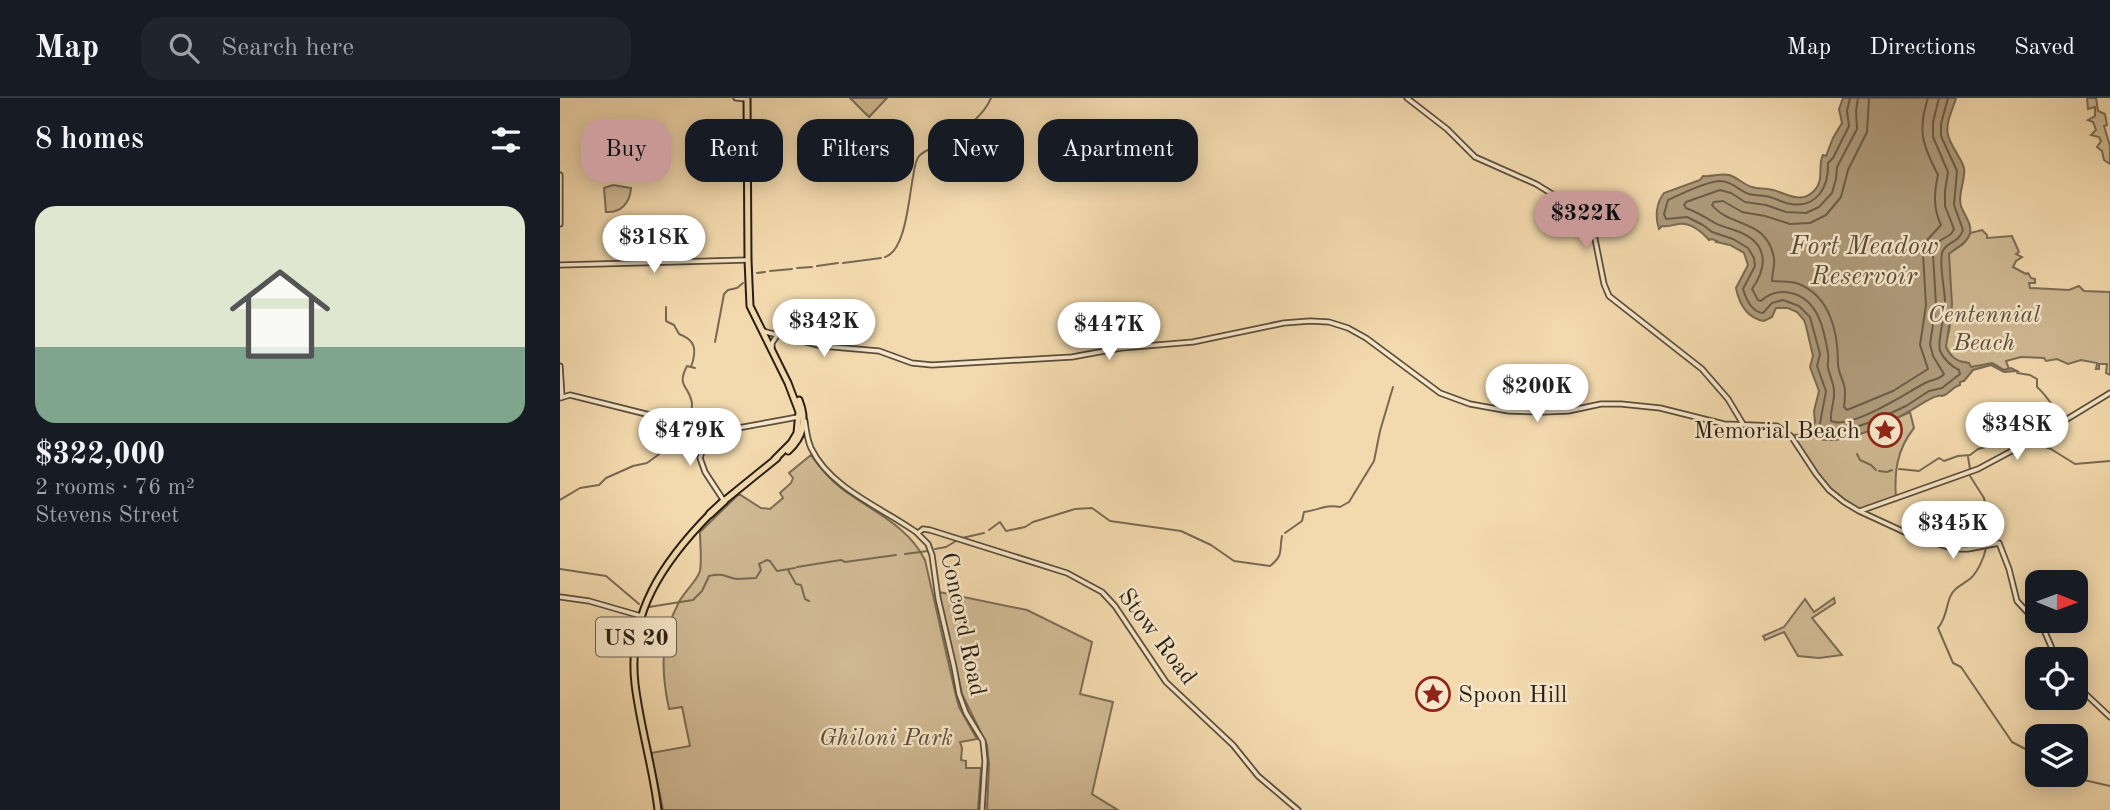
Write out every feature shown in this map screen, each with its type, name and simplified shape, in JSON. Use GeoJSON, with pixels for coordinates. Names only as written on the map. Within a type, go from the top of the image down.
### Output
{"type":"FeatureCollection","features":[{"type":"Feature","properties":{"kind":"highway","name":"US 20"},"geometry":{"type":"LineString","coordinates":[[710,514],[724,501]]}},
{"type":"Feature","properties":{"kind":"main road"},"geometry":{"type":"LineString","coordinates":[[747,99],[750,306],[798,405],[802,416],[801,434]]}},
{"type":"Feature","properties":{"kind":"main road","name":"US 20"},"geometry":{"type":"LineString","coordinates":[[724,501],[801,434]]}},
{"type":"Feature","properties":{"kind":"main road","name":"US 20"},"geometry":{"type":"LineString","coordinates":[[658,810],[635,682],[634,646],[648,597],[661,573],[688,537],[710,514]]}},
{"type":"Feature","properties":{"kind":"street"},"geometry":{"type":"LineString","coordinates":[[736,98],[747,99]]}},
{"type":"Feature","properties":{"kind":"street"},"geometry":{"type":"LineString","coordinates":[[1407,98],[1447,129],[1475,157],[1535,184],[1575,208],[1594,234],[1609,296],[1702,369],[1728,399],[1743,424]]}},
{"type":"Feature","properties":{"kind":"street"},"geometry":{"type":"LineString","coordinates":[[560,175],[560,224]]}},
{"type":"Feature","properties":{"kind":"street"},"geometry":{"type":"LineString","coordinates":[[560,265],[748,260]]}},
{"type":"Feature","properties":{"kind":"street"},"geometry":{"type":"LineString","coordinates":[[758,326],[776,336],[822,346],[879,351],[912,363],[938,365],[1072,357],[1121,348],[1193,342],[1284,323],[1316,321],[1336,324],[1355,332],[1440,393],[1476,406],[1542,412],[1620,404],[1660,408],[1724,424],[1770,425],[1783,429],[1791,436],[1826,486],[1839,499],[1859,512],[1911,535],[1954,549],[2000,543],[2017,601],[2044,630],[2051,647]]}},
{"type":"Feature","properties":{"kind":"street"},"geometry":{"type":"LineString","coordinates":[[765,339],[776,336]]}},
{"type":"Feature","properties":{"kind":"street"},"geometry":{"type":"LineString","coordinates":[[775,357],[772,345],[776,336]]}},
{"type":"Feature","properties":{"kind":"street"},"geometry":{"type":"LineString","coordinates":[[560,366],[561,398],[570,395],[660,418],[710,427],[737,428],[802,416],[801,434]]}},
{"type":"Feature","properties":{"kind":"street"},"geometry":{"type":"LineString","coordinates":[[1859,512],[1978,469],[2110,393]]}},
{"type":"Feature","properties":{"kind":"street"},"geometry":{"type":"LineString","coordinates":[[710,427],[700,458],[705,472],[724,501]]}},
{"type":"Feature","properties":{"kind":"street","name":"Concord Road"},"geometry":{"type":"LineString","coordinates":[[801,434],[839,481],[918,533],[928,544],[961,701],[983,741],[985,761],[982,810]]}},
{"type":"Feature","properties":{"kind":"street","name":"Stow Road"},"geometry":{"type":"LineString","coordinates":[[918,533],[923,529],[930,530],[1017,557],[1073,576],[1102,592],[1115,606],[1166,682],[1233,745],[1258,776],[1298,810]]}},
{"type":"Feature","properties":{"kind":"street"},"geometry":{"type":"LineString","coordinates":[[560,597],[589,601],[641,616]]}},
{"type":"Feature","properties":{"kind":"street"},"geometry":{"type":"LineString","coordinates":[[2088,696],[2110,717]]}},
{"type":"Feature","properties":{"kind":"green space"},"geometry":{"type":"Polygon","coordinates":[[[850,98],[887,98],[869,117],[850,98]]]}},
{"type":"Feature","properties":{"kind":"green space"},"geometry":{"type":"Polygon","coordinates":[[[2087,98],[2096,98],[2098,111],[2105,114],[2107,125],[2104,126],[2110,146],[2110,164],[2104,160],[2102,151],[2097,147],[2101,141],[2099,137],[2091,135],[2096,130],[2093,122],[2088,120],[2095,116],[2095,107],[2088,109],[2087,98]]]}},
{"type":"Feature","properties":{"kind":"green space"},"geometry":{"type":"Polygon","coordinates":[[[613,185],[631,188],[630,193],[627,202],[620,209],[606,212],[604,188],[613,185]]]}},
{"type":"Feature","properties":{"kind":"green space","name":"Centennial Beach"},"geometry":{"type":"Polygon","coordinates":[[[1982,230],[1987,238],[2012,236],[2019,252],[2016,254],[2022,257],[2013,267],[2035,279],[2035,283],[2029,283],[2030,288],[2069,290],[2079,286],[2084,291],[2110,292],[2110,375],[2106,373],[2107,364],[2099,364],[2099,369],[2096,369],[2097,363],[2081,360],[2068,364],[2057,359],[2046,361],[2044,358],[2021,357],[2006,361],[2009,369],[2004,370],[1994,364],[1970,368],[1966,362],[1952,356],[1946,345],[1951,312],[1949,254],[1963,244],[1970,233],[1982,230]]]}},
{"type":"Feature","properties":{"kind":"green space"},"geometry":{"type":"Polygon","coordinates":[[[1910,412],[1914,428],[1898,461],[1896,499],[1859,511],[1826,486],[1791,436],[1840,439],[1871,430],[1910,412]]]}},
{"type":"Feature","properties":{"kind":"green space","name":"Ghiloni Park"},"geometry":{"type":"Polygon","coordinates":[[[811,455],[837,485],[909,537],[925,560],[959,707],[977,739],[960,742],[961,760],[966,761],[966,768],[981,768],[978,810],[663,810],[651,753],[690,746],[682,707],[669,709],[664,668],[665,641],[679,602],[700,571],[700,532],[739,494],[761,508],[770,509],[783,498],[780,493],[791,483],[793,478],[789,473],[811,455]]]}},
{"type":"Feature","properties":{"kind":"green space"},"geometry":{"type":"Polygon","coordinates":[[[939,592],[1027,610],[1092,642],[1080,694],[1113,702],[1092,794],[1118,810],[987,810],[987,745],[962,694],[939,592]]]}},
{"type":"Feature","properties":{"kind":"green space"},"geometry":{"type":"Polygon","coordinates":[[[1834,598],[1835,603],[1812,618],[1842,655],[1819,658],[1798,656],[1784,632],[1765,640],[1763,636],[1784,627],[1805,599],[1814,612],[1834,598]]]}},
{"type":"Feature","properties":{"kind":"water","name":"Fort Meadow Reservoir"},"geometry":{"type":"Polygon","coordinates":[[[1843,98],[1956,98],[1947,130],[1964,168],[1960,201],[1970,232],[1965,242],[1949,254],[1952,305],[1946,347],[1953,357],[1969,363],[1971,367],[1992,363],[2004,370],[2011,368],[2017,371],[2004,372],[1991,365],[1973,370],[1960,385],[1945,395],[1931,398],[1871,430],[1843,439],[1830,440],[1809,433],[1815,422],[1814,411],[1819,391],[1810,367],[1813,356],[1804,320],[1797,312],[1788,308],[1776,308],[1772,317],[1764,321],[1753,317],[1739,299],[1736,288],[1748,265],[1744,253],[1730,245],[1709,240],[1691,226],[1678,224],[1662,226],[1659,229],[1657,215],[1659,201],[1664,193],[1700,180],[1703,176],[1729,175],[1754,188],[1774,190],[1797,197],[1808,195],[1817,187],[1821,159],[1823,155],[1826,156],[1842,123],[1839,109],[1843,98]]]}},
{"type":"Feature","properties":{"kind":"waterway"},"geometry":{"type":"LineString","coordinates":[[885,257],[898,245],[902,234],[919,156],[969,125],[991,98]]}},
{"type":"Feature","properties":{"kind":"waterway"},"geometry":{"type":"LineString","coordinates":[[843,263],[881,258]]}},
{"type":"Feature","properties":{"kind":"waterway"},"geometry":{"type":"LineString","coordinates":[[817,266],[838,263]]}},
{"type":"Feature","properties":{"kind":"waterway"},"geometry":{"type":"LineString","coordinates":[[797,268],[812,267]]}},
{"type":"Feature","properties":{"kind":"waterway"},"geometry":{"type":"LineString","coordinates":[[770,271],[792,269]]}},
{"type":"Feature","properties":{"kind":"waterway"},"geometry":{"type":"LineString","coordinates":[[757,273],[765,272]]}},
{"type":"Feature","properties":{"kind":"waterway"},"geometry":{"type":"LineString","coordinates":[[715,342],[724,294],[743,283]]}},
{"type":"Feature","properties":{"kind":"waterway"},"geometry":{"type":"LineString","coordinates":[[666,307],[666,321],[674,325],[679,334],[689,339],[694,346],[691,367]]}},
{"type":"Feature","properties":{"kind":"waterway"},"geometry":{"type":"LineString","coordinates":[[690,420],[692,403],[683,378],[687,366],[695,368]]}},
{"type":"Feature","properties":{"kind":"waterway"},"geometry":{"type":"LineString","coordinates":[[2017,373],[2037,379],[2037,387],[2053,406],[2052,422]]}},
{"type":"Feature","properties":{"kind":"waterway"},"geometry":{"type":"LineString","coordinates":[[1285,533],[1302,521],[1304,512],[1340,507],[1349,502],[1374,461],[1393,387]]}},
{"type":"Feature","properties":{"kind":"waterway"},"geometry":{"type":"LineString","coordinates":[[2033,436],[2050,425]]}},
{"type":"Feature","properties":{"kind":"waterway"},"geometry":{"type":"LineString","coordinates":[[560,500],[580,488],[599,485],[606,478],[647,463],[673,444],[688,427]]}},
{"type":"Feature","properties":{"kind":"waterway"},"geometry":{"type":"LineString","coordinates":[[1899,469],[1919,471],[1939,458],[1944,461],[1970,455],[1978,449],[1994,445],[2000,439],[2024,435],[2032,437]]}},
{"type":"Feature","properties":{"kind":"waterway"},"geometry":{"type":"LineString","coordinates":[[2036,441],[2075,464],[2110,461]]}},
{"type":"Feature","properties":{"kind":"waterway"},"geometry":{"type":"LineString","coordinates":[[1857,454],[1860,460],[1876,470]]}},
{"type":"Feature","properties":{"kind":"waterway"},"geometry":{"type":"LineString","coordinates":[[1968,457],[1970,469]]}},
{"type":"Feature","properties":{"kind":"waterway"},"geometry":{"type":"LineString","coordinates":[[1879,471],[1892,470]]}},
{"type":"Feature","properties":{"kind":"waterway"},"geometry":{"type":"LineString","coordinates":[[1970,476],[1984,498],[1987,542]]}},
{"type":"Feature","properties":{"kind":"waterway"},"geometry":{"type":"LineString","coordinates":[[989,530],[1000,522],[1006,531],[1075,509],[1092,508],[1110,521],[1181,531],[1211,545],[1234,561],[1270,566],[1279,556],[1282,536]]}},
{"type":"Feature","properties":{"kind":"waterway"},"geometry":{"type":"LineString","coordinates":[[962,538],[984,533]]}},
{"type":"Feature","properties":{"kind":"waterway"},"geometry":{"type":"LineString","coordinates":[[935,549],[956,541]]}},
{"type":"Feature","properties":{"kind":"waterway"},"geometry":{"type":"LineString","coordinates":[[1986,548],[1974,575],[1952,594],[1938,628],[1953,663],[1961,667],[2012,742],[2025,749]]}},
{"type":"Feature","properties":{"kind":"waterway"},"geometry":{"type":"LineString","coordinates":[[905,554],[928,551]]}},
{"type":"Feature","properties":{"kind":"waterway"},"geometry":{"type":"LineString","coordinates":[[797,567],[896,555]]}},
{"type":"Feature","properties":{"kind":"waterway"},"geometry":{"type":"LineString","coordinates":[[649,607],[693,600],[702,591],[709,576],[756,578],[761,570],[759,564],[767,560],[777,571],[795,568]]}},
{"type":"Feature","properties":{"kind":"waterway"},"geometry":{"type":"LineString","coordinates":[[560,569],[606,576],[639,604]]}},
{"type":"Feature","properties":{"kind":"waterway"},"geometry":{"type":"LineString","coordinates":[[788,570],[796,584],[801,585],[805,599],[809,601]]}},
{"type":"Feature","properties":{"kind":"waterway"},"geometry":{"type":"LineString","coordinates":[[2088,781],[2110,786]]}},
{"type":"Feature","properties":{"kind":"place","name":"Memorial Beach"},"geometry":{"type":"Point","coordinates":[1885,430]}},
{"type":"Feature","properties":{"kind":"place","name":"Spoon Hill"},"geometry":{"type":"Point","coordinates":[1433,694]}}]}
